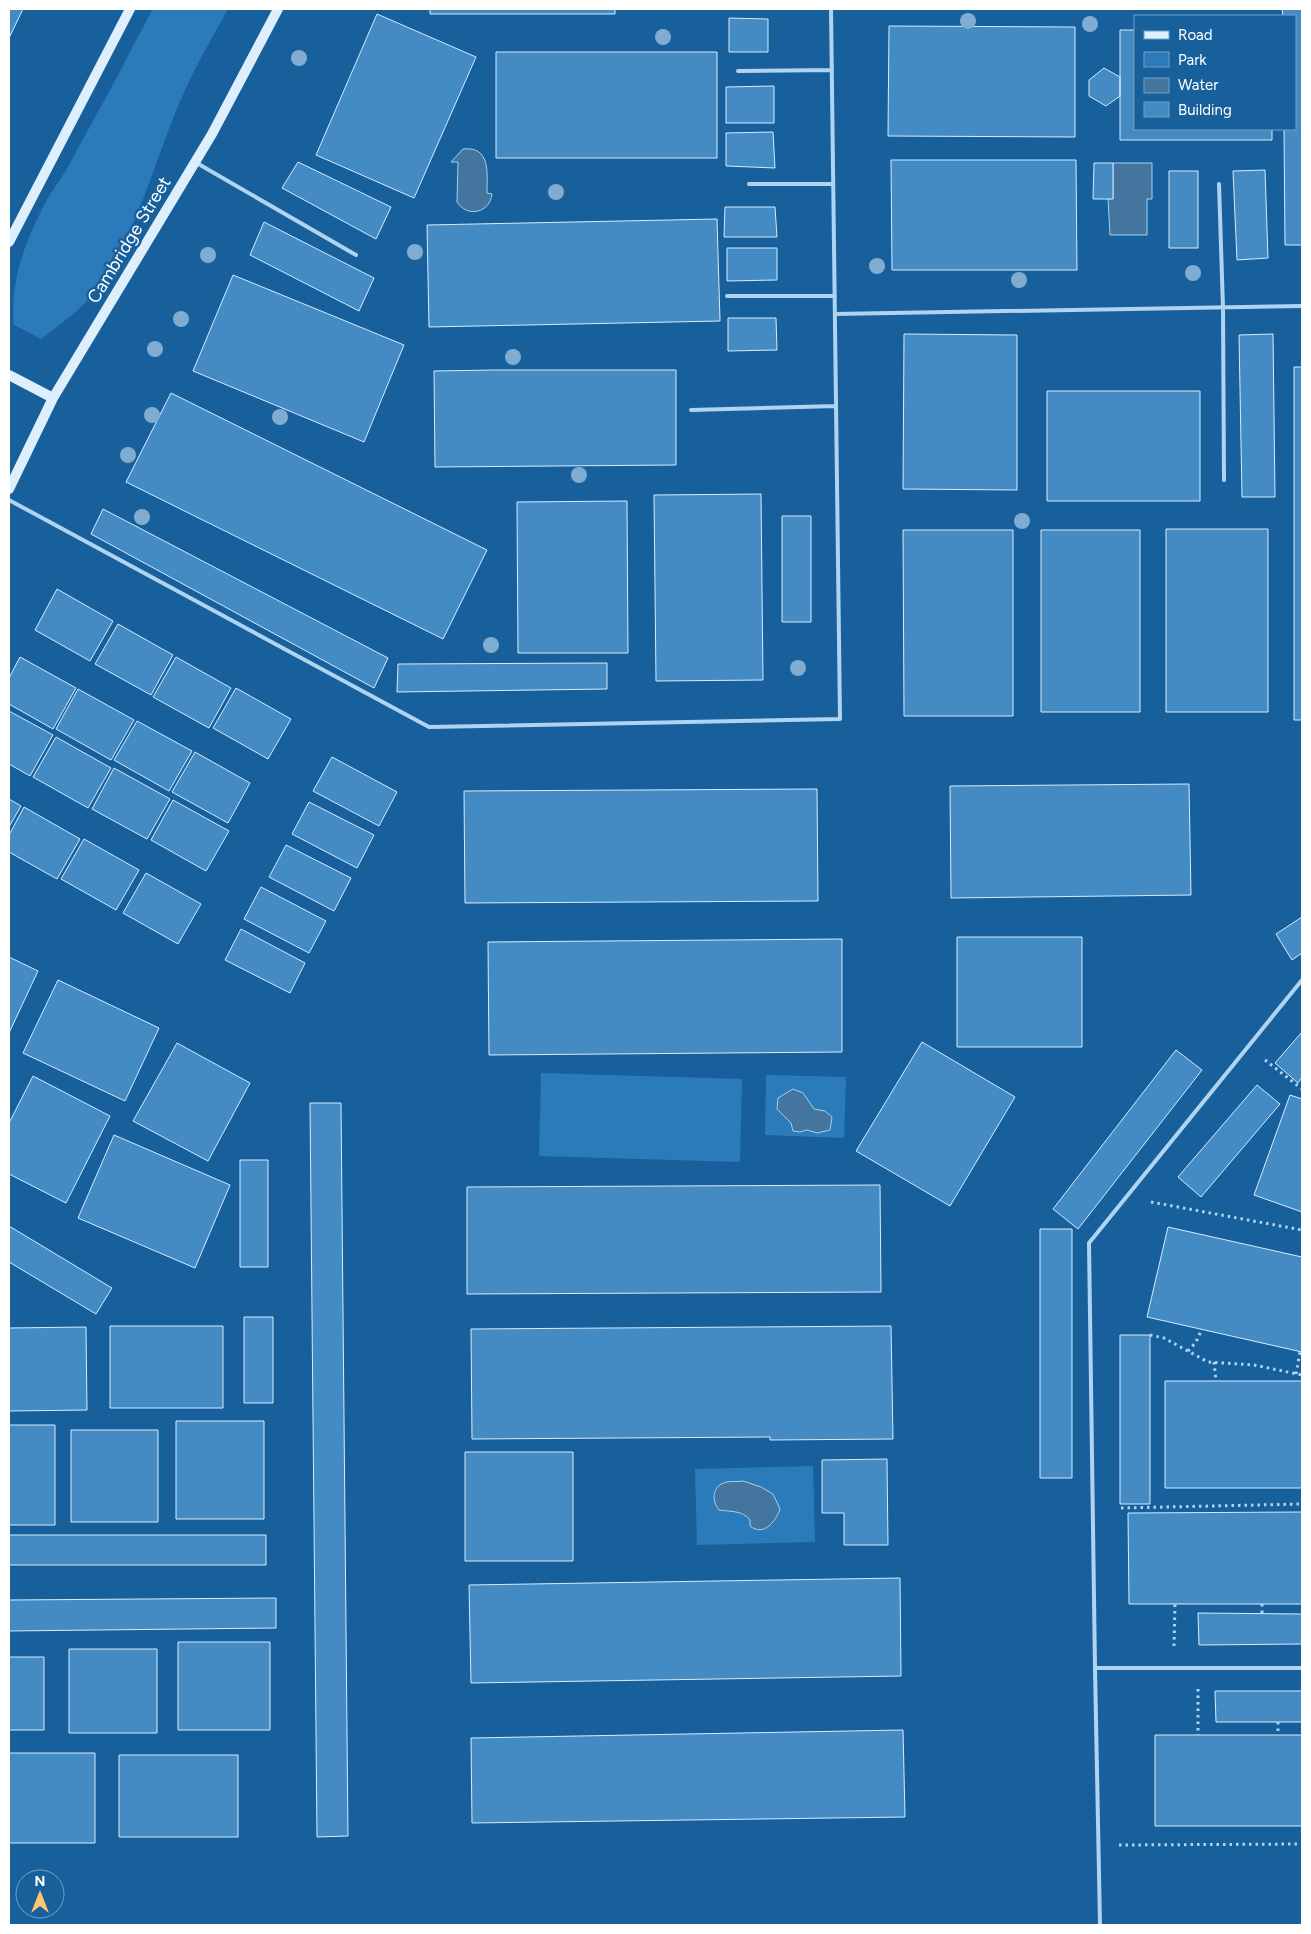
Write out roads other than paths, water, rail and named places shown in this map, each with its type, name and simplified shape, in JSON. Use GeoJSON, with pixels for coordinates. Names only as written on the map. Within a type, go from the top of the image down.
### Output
{"type":"FeatureCollection","features":[{"type":"Feature","properties":{"kind":"street"},"geometry":{"type":"LineString","coordinates":[[9,242],[130,9]]}},
{"type":"Feature","properties":{"kind":"street","name":"Cambridge Street"},"geometry":{"type":"LineString","coordinates":[[9,489],[53,398],[212,134],[278,9]]}},
{"type":"Feature","properties":{"kind":"street"},"geometry":{"type":"LineString","coordinates":[[9,375],[53,398]]}},
{"type":"Feature","properties":{"kind":"lane"},"geometry":{"type":"LineString","coordinates":[[9,500],[429,727],[840,719],[831,9]]}},
{"type":"Feature","properties":{"kind":"lane"},"geometry":{"type":"LineString","coordinates":[[738,72],[832,70]]}},
{"type":"Feature","properties":{"kind":"lane"},"geometry":{"type":"LineString","coordinates":[[195,162],[356,255]]}},
{"type":"Feature","properties":{"kind":"lane"},"geometry":{"type":"LineString","coordinates":[[749,184],[834,184]]}},
{"type":"Feature","properties":{"kind":"lane"},"geometry":{"type":"LineString","coordinates":[[1218,184],[1223,308],[1224,480]]}},
{"type":"Feature","properties":{"kind":"lane"},"geometry":{"type":"LineString","coordinates":[[727,296],[834,296]]}},
{"type":"Feature","properties":{"kind":"lane"},"geometry":{"type":"LineString","coordinates":[[834,314],[1302,306]]}},
{"type":"Feature","properties":{"kind":"lane"},"geometry":{"type":"LineString","coordinates":[[691,410],[836,406]]}},
{"type":"Feature","properties":{"kind":"lane"},"geometry":{"type":"LineString","coordinates":[[1100,1925],[1089,1243],[1302,980]]}},
{"type":"Feature","properties":{"kind":"lane"},"geometry":{"type":"LineString","coordinates":[[1095,1668],[1302,1668]]}},
{"type":"Feature","properties":{"kind":"water"},"geometry":{"type":"Polygon","coordinates":[[[463,149],[472,149],[479,152],[486,162],[487,193],[492,194],[487,206],[478,211],[466,210],[457,202],[458,162],[451,162],[463,149]]]}},
{"type":"Feature","properties":{"kind":"water"},"geometry":{"type":"Polygon","coordinates":[[[1113,163],[1152,163],[1152,199],[1147,199],[1147,235],[1110,235],[1108,199],[1113,198],[1113,163]]]}},
{"type":"Feature","properties":{"kind":"water"},"geometry":{"type":"Polygon","coordinates":[[[793,1089],[803,1093],[814,1109],[825,1111],[832,1117],[830,1130],[817,1133],[807,1130],[793,1131],[791,1123],[777,1109],[778,1098],[793,1089]]]}},
{"type":"Feature","properties":{"kind":"water"},"geometry":{"type":"Polygon","coordinates":[[[743,1481],[761,1487],[773,1494],[780,1509],[776,1518],[765,1529],[755,1529],[750,1526],[750,1520],[743,1514],[719,1510],[716,1506],[714,1493],[718,1486],[727,1482],[743,1481]]]}}]}
